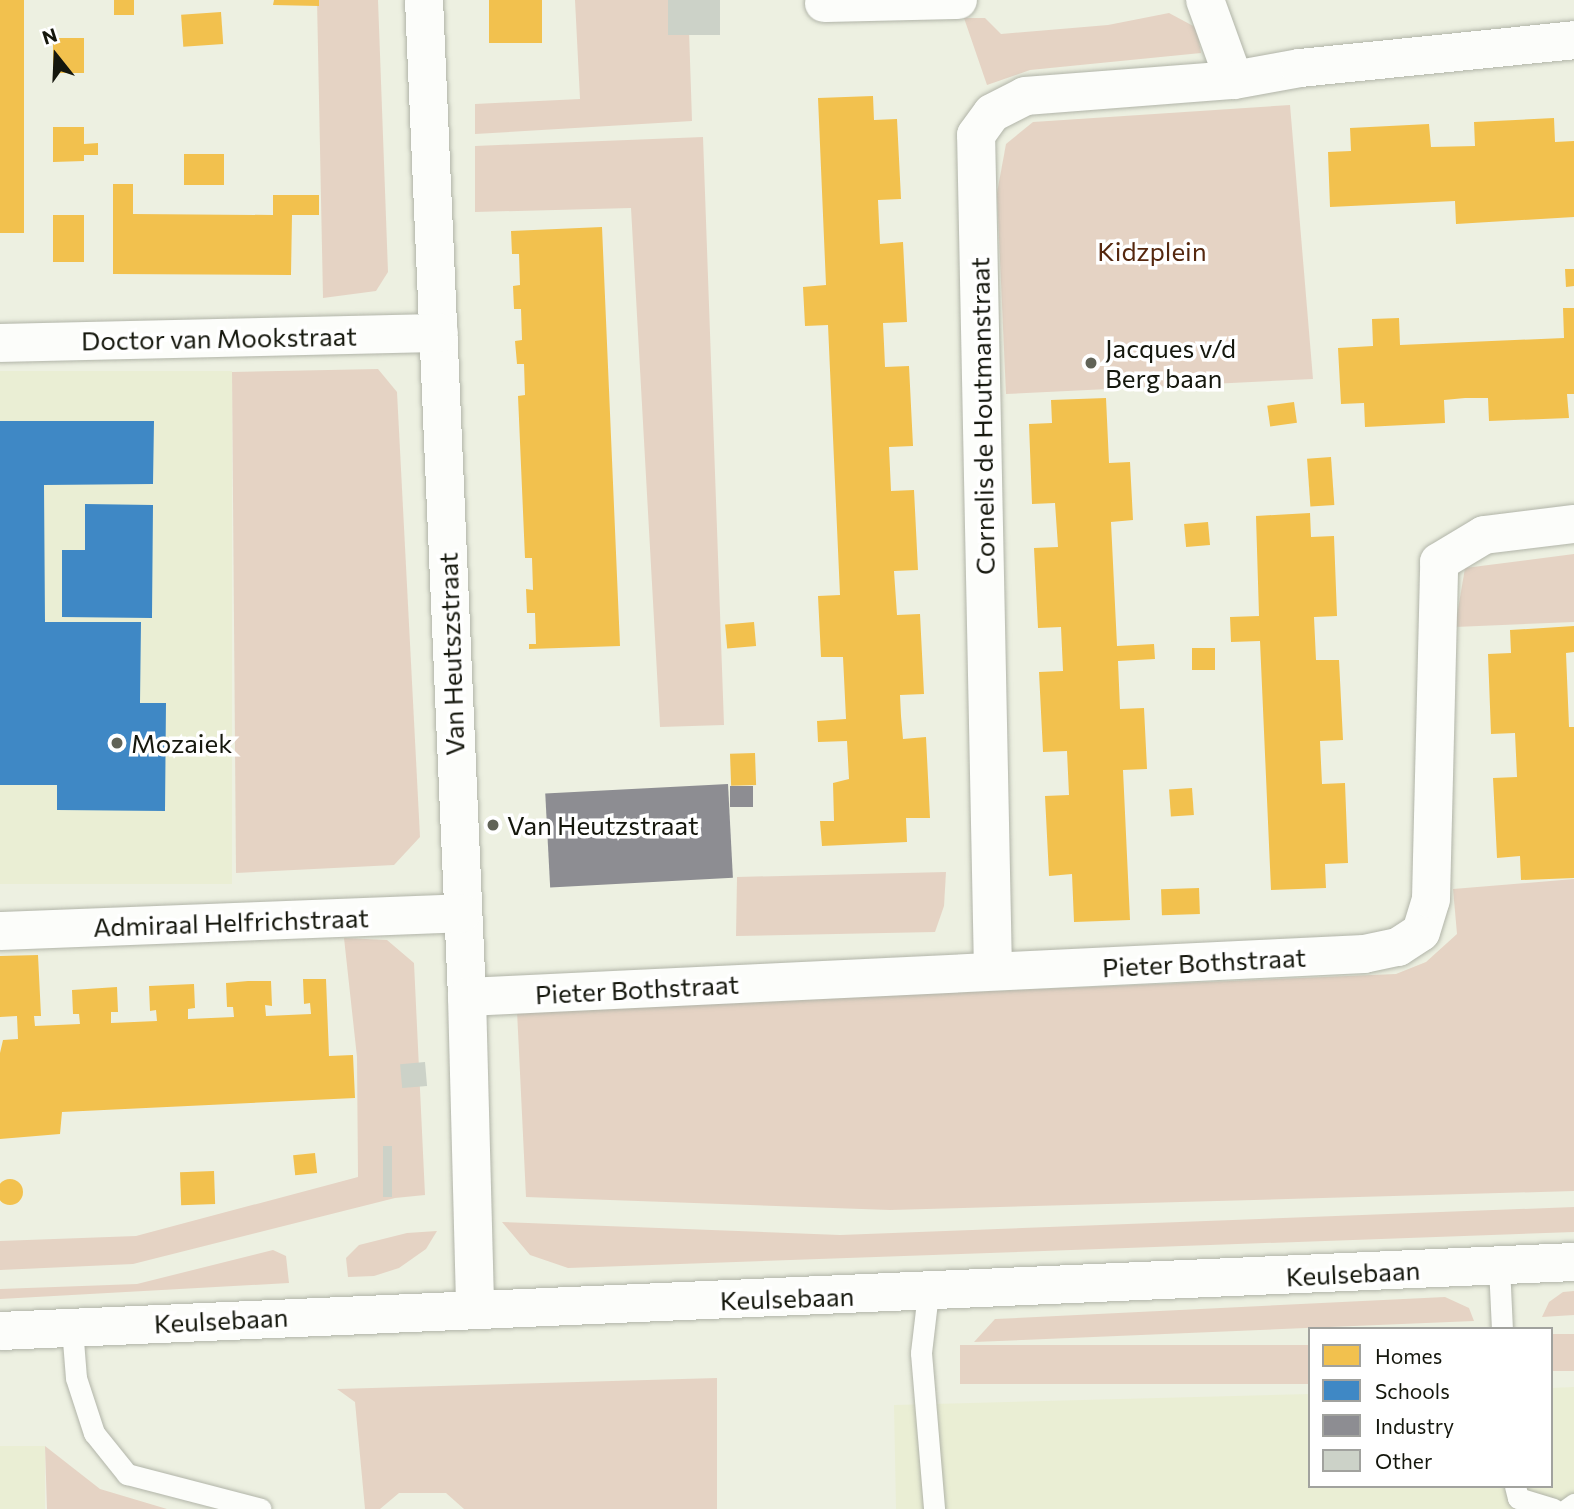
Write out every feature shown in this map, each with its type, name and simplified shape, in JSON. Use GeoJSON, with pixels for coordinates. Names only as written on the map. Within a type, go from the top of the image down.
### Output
{"type":"FeatureCollection","features":[{"type":"Feature","properties":{"kind":"street","name":"Van Heutszstraat"},"geometry":{"type":"LineString","coordinates":[[424,0],[467,997],[475,1308]]}},
{"type":"Feature","properties":{"kind":"street"},"geometry":{"type":"LineString","coordinates":[[824,3],[958,0]]}},
{"type":"Feature","properties":{"kind":"street"},"geometry":{"type":"LineString","coordinates":[[1205,0],[1234,80]]}},
{"type":"Feature","properties":{"kind":"street","name":"Cornelis de Houtmanstraat"},"geometry":{"type":"LineString","coordinates":[[993,971],[976,135],[992,113],[1025,96],[1234,80],[1300,68],[1574,40]]}},
{"type":"Feature","properties":{"kind":"street","name":"Doctor van Mookstraat"},"geometry":{"type":"LineString","coordinates":[[0,343],[439,333]]}},
{"type":"Feature","properties":{"kind":"street","name":"Pieter Bothstraat"},"geometry":{"type":"LineString","coordinates":[[467,997],[1363,954],[1398,947],[1421,932],[1431,899],[1439,562],[1484,535],[1574,524]]}},
{"type":"Feature","properties":{"kind":"street","name":"Admiraal Helfrichstraat"},"geometry":{"type":"LineString","coordinates":[[0,931],[462,913]]}},
{"type":"Feature","properties":{"kind":"street","name":"Keulsebaan"},"geometry":{"type":"LineString","coordinates":[[0,1331],[475,1308],[928,1293],[1574,1262]]}},
{"type":"Feature","properties":{"kind":"lane"},"geometry":{"type":"LineString","coordinates":[[1499,1266],[1502,1327]]}},
{"type":"Feature","properties":{"kind":"lane"},"geometry":{"type":"LineString","coordinates":[[928,1293],[920,1353],[934,1509]]}},
{"type":"Feature","properties":{"kind":"lane"},"geometry":{"type":"LineString","coordinates":[[72,1328],[76,1378],[94,1433],[127,1474],[261,1509]]}},
{"type":"Feature","properties":{"kind":"lane"},"geometry":{"type":"LineString","coordinates":[[1516,1488],[1518,1497],[1553,1509]]}},
{"type":"Feature","properties":{"kind":"lane"},"geometry":{"type":"LineString","coordinates":[[1567,1509],[1574,1504]]}},
{"type":"Feature","properties":{"kind":"shaded area","name":"Mozaiek"},"geometry":{"type":"Polygon","coordinates":[[[0,371],[232,371],[232,884],[0,884],[0,371]]]}},
{"type":"Feature","properties":{"kind":"shaded area"},"geometry":{"type":"Polygon","coordinates":[[[1574,1387],[1574,1509],[896,1509],[894,1405],[1308,1394],[1308,1488],[1553,1488],[1553,1388],[1574,1387]]]}},
{"type":"Feature","properties":{"kind":"shaded area"},"geometry":{"type":"Polygon","coordinates":[[[0,1446],[45,1446],[45,1509],[0,1509],[0,1446]]]}},
{"type":"Feature","properties":{"kind":"green space"},"geometry":{"type":"Polygon","coordinates":[[[317,0],[378,0],[388,272],[376,291],[323,298],[317,0]]]}},
{"type":"Feature","properties":{"kind":"green space"},"geometry":{"type":"Polygon","coordinates":[[[575,0],[688,0],[692,121],[475,134],[475,104],[580,99],[575,0]]]}},
{"type":"Feature","properties":{"kind":"green space"},"geometry":{"type":"Polygon","coordinates":[[[1169,13],[1197,28],[1201,53],[1030,70],[987,85],[964,18],[985,18],[1001,34],[1108,25],[1169,13]]]}},
{"type":"Feature","properties":{"kind":"green space","name":"Kidzplein"},"geometry":{"type":"Polygon","coordinates":[[[1290,105],[1313,379],[1006,394],[997,193],[1006,144],[1033,122],[1290,105]]]}},
{"type":"Feature","properties":{"kind":"green space"},"geometry":{"type":"Polygon","coordinates":[[[703,137],[724,725],[660,727],[631,208],[475,212],[475,146],[703,137]]]}},
{"type":"Feature","properties":{"kind":"green space"},"geometry":{"type":"Polygon","coordinates":[[[378,369],[397,392],[420,837],[394,865],[236,873],[232,372],[378,369]]]}},
{"type":"Feature","properties":{"kind":"green space"},"geometry":{"type":"Polygon","coordinates":[[[1574,554],[1574,622],[1455,627],[1465,568],[1574,554]]]}},
{"type":"Feature","properties":{"kind":"green space"},"geometry":{"type":"Polygon","coordinates":[[[946,872],[944,906],[935,932],[736,936],[737,877],[946,872]]]}},
{"type":"Feature","properties":{"kind":"green space"},"geometry":{"type":"Polygon","coordinates":[[[1574,879],[1574,1191],[890,1210],[526,1197],[517,1011],[1396,974],[1426,962],[1457,934],[1453,889],[1574,879]]]}},
{"type":"Feature","properties":{"kind":"green space"},"geometry":{"type":"Polygon","coordinates":[[[344,938],[387,940],[414,963],[425,1195],[395,1198],[133,1264],[0,1270],[0,1241],[136,1236],[358,1177],[357,1057],[344,938]]]}},
{"type":"Feature","properties":{"kind":"green space"},"geometry":{"type":"Polygon","coordinates":[[[1574,1207],[1574,1232],[568,1268],[530,1255],[502,1222],[840,1235],[1574,1207]]]}},
{"type":"Feature","properties":{"kind":"green space"},"geometry":{"type":"Polygon","coordinates":[[[437,1231],[426,1249],[399,1268],[374,1276],[348,1277],[346,1258],[359,1245],[407,1233],[437,1231]]]}},
{"type":"Feature","properties":{"kind":"green space"},"geometry":{"type":"Polygon","coordinates":[[[273,1250],[286,1256],[289,1283],[0,1299],[0,1289],[137,1284],[273,1250]]]}},
{"type":"Feature","properties":{"kind":"green space"},"geometry":{"type":"Polygon","coordinates":[[[1574,1291],[1574,1315],[1542,1317],[1549,1302],[1563,1292],[1574,1291]]]}},
{"type":"Feature","properties":{"kind":"green space"},"geometry":{"type":"Polygon","coordinates":[[[1445,1297],[1469,1308],[1474,1321],[974,1342],[995,1319],[1445,1297]]]}},
{"type":"Feature","properties":{"kind":"green space"},"geometry":{"type":"Polygon","coordinates":[[[1553,1334],[1574,1334],[1574,1371],[1553,1371],[1553,1334]]]}},
{"type":"Feature","properties":{"kind":"green space"},"geometry":{"type":"Polygon","coordinates":[[[960,1345],[1308,1345],[1308,1384],[960,1384],[960,1345]]]}},
{"type":"Feature","properties":{"kind":"green space"},"geometry":{"type":"Polygon","coordinates":[[[717,1378],[717,1509],[464,1509],[446,1493],[399,1493],[380,1509],[365,1509],[355,1402],[337,1389],[717,1378]]]}},
{"type":"Feature","properties":{"kind":"green space"},"geometry":{"type":"Polygon","coordinates":[[[45,1446],[100,1489],[167,1509],[47,1509],[45,1446]]]}},
{"type":"Feature","properties":{"kind":"building: Homes"},"geometry":{"type":"Polygon","coordinates":[[[0,0],[24,0],[24,233],[0,233],[0,0]]]}},
{"type":"Feature","properties":{"kind":"building: Homes"},"geometry":{"type":"Polygon","coordinates":[[[114,0],[134,0],[134,15],[114,15],[114,0]]]}},
{"type":"Feature","properties":{"kind":"building: Homes"},"geometry":{"type":"Polygon","coordinates":[[[274,0],[319,0],[319,6],[273,5],[274,0]]]}},
{"type":"Feature","properties":{"kind":"building: Homes"},"geometry":{"type":"Polygon","coordinates":[[[489,0],[542,0],[542,43],[489,43],[489,0]]]}},
{"type":"Feature","properties":{"kind":"building: Homes"},"geometry":{"type":"Polygon","coordinates":[[[221,12],[223,44],[183,47],[181,15],[221,12]]]}},
{"type":"Feature","properties":{"kind":"building: Homes"},"geometry":{"type":"Polygon","coordinates":[[[53,38],[84,38],[84,73],[53,73],[53,38]]]}},
{"type":"Feature","properties":{"kind":"building: Homes"},"geometry":{"type":"Polygon","coordinates":[[[873,96],[874,120],[897,119],[901,199],[878,200],[880,244],[903,242],[907,322],[883,323],[885,367],[909,366],[913,446],[889,447],[891,491],[914,490],[918,570],[894,571],[897,615],[920,614],[924,694],[900,695],[901,716],[903,739],[926,737],[930,818],[906,818],[907,842],[822,846],[820,821],[834,821],[833,783],[849,779],[847,741],[818,742],[817,721],[846,719],[843,657],[821,657],[818,596],[840,595],[828,325],[805,326],[803,287],[826,285],[818,98],[873,96]]]}},
{"type":"Feature","properties":{"kind":"building: Homes"},"geometry":{"type":"Polygon","coordinates":[[[1554,118],[1555,142],[1574,141],[1574,217],[1456,224],[1455,201],[1330,207],[1328,152],[1351,151],[1350,128],[1429,124],[1431,147],[1475,146],[1474,122],[1554,118]]]}},
{"type":"Feature","properties":{"kind":"building: Homes"},"geometry":{"type":"Polygon","coordinates":[[[53,127],[84,127],[84,144],[98,143],[98,155],[84,155],[84,161],[53,162],[53,127]]]}},
{"type":"Feature","properties":{"kind":"building: Homes"},"geometry":{"type":"Polygon","coordinates":[[[184,154],[224,154],[224,185],[184,185],[184,154]]]}},
{"type":"Feature","properties":{"kind":"building: Homes"},"geometry":{"type":"Polygon","coordinates":[[[113,184],[133,184],[133,214],[273,215],[273,195],[319,195],[319,215],[292,215],[291,275],[113,274],[113,184]]]}},
{"type":"Feature","properties":{"kind":"building: Homes"},"geometry":{"type":"Polygon","coordinates":[[[53,215],[84,215],[84,262],[53,262],[53,215]]]}},
{"type":"Feature","properties":{"kind":"building: Homes"},"geometry":{"type":"Polygon","coordinates":[[[602,227],[620,646],[529,649],[529,644],[536,644],[535,613],[527,613],[526,589],[533,590],[532,558],[525,558],[518,396],[525,395],[524,364],[517,364],[515,341],[522,340],[521,309],[514,309],[513,286],[520,285],[519,254],[512,254],[511,231],[602,227]]]}},
{"type":"Feature","properties":{"kind":"building: Homes"},"geometry":{"type":"Polygon","coordinates":[[[1565,269],[1574,269],[1574,286],[1566,287],[1565,269]]]}},
{"type":"Feature","properties":{"kind":"building: Homes"},"geometry":{"type":"Polygon","coordinates":[[[1563,308],[1574,308],[1574,394],[1567,394],[1569,418],[1489,421],[1488,398],[1465,398],[1444,400],[1445,423],[1365,427],[1364,403],[1341,404],[1338,348],[1373,346],[1372,319],[1399,318],[1400,345],[1564,338],[1563,308]]]}},
{"type":"Feature","properties":{"kind":"building: Homes"},"geometry":{"type":"Polygon","coordinates":[[[1106,398],[1109,463],[1130,462],[1133,520],[1111,522],[1117,646],[1154,644],[1155,659],[1118,661],[1120,709],[1144,708],[1147,769],[1123,770],[1130,920],[1074,922],[1072,874],[1049,876],[1045,796],[1069,795],[1067,751],[1043,752],[1039,672],[1063,671],[1061,627],[1038,628],[1034,548],[1058,547],[1055,503],[1032,504],[1029,424],[1052,423],[1051,400],[1106,398]]]}},
{"type":"Feature","properties":{"kind":"building: Homes"},"geometry":{"type":"Polygon","coordinates":[[[1294,402],[1297,423],[1270,427],[1267,406],[1294,402]]]}},
{"type":"Feature","properties":{"kind":"building: Homes"},"geometry":{"type":"Polygon","coordinates":[[[1331,457],[1334,505],[1310,507],[1307,459],[1331,457]]]}},
{"type":"Feature","properties":{"kind":"building: Homes"},"geometry":{"type":"Polygon","coordinates":[[[1310,513],[1311,537],[1334,536],[1337,616],[1314,617],[1316,660],[1339,660],[1343,740],[1320,741],[1322,784],[1345,783],[1348,863],[1325,864],[1326,888],[1271,890],[1260,641],[1231,642],[1230,617],[1259,616],[1256,516],[1310,513]]]}},
{"type":"Feature","properties":{"kind":"building: Homes"},"geometry":{"type":"Polygon","coordinates":[[[1208,522],[1210,545],[1186,547],[1184,524],[1208,522]]]}},
{"type":"Feature","properties":{"kind":"building: Homes"},"geometry":{"type":"Polygon","coordinates":[[[754,622],[756,646],[727,648],[725,625],[754,622]]]}},
{"type":"Feature","properties":{"kind":"building: Homes"},"geometry":{"type":"Polygon","coordinates":[[[1574,626],[1574,652],[1566,653],[1569,727],[1574,727],[1574,878],[1521,880],[1520,856],[1497,858],[1493,778],[1517,777],[1515,733],[1491,734],[1488,654],[1511,653],[1510,630],[1574,626]]]}},
{"type":"Feature","properties":{"kind":"building: Homes"},"geometry":{"type":"Polygon","coordinates":[[[1192,648],[1215,648],[1215,670],[1192,670],[1192,648]]]}},
{"type":"Feature","properties":{"kind":"building: Homes"},"geometry":{"type":"Polygon","coordinates":[[[755,753],[756,785],[731,786],[730,754],[755,753]]]}},
{"type":"Feature","properties":{"kind":"building: Homes"},"geometry":{"type":"Polygon","coordinates":[[[1192,788],[1194,815],[1171,817],[1169,790],[1192,788]]]}},
{"type":"Feature","properties":{"kind":"building: Homes"},"geometry":{"type":"Polygon","coordinates":[[[1199,888],[1200,914],[1162,915],[1161,889],[1199,888]]]}},
{"type":"Feature","properties":{"kind":"building: Homes"},"geometry":{"type":"Polygon","coordinates":[[[38,955],[41,1016],[34,1016],[35,1026],[80,1024],[79,1014],[73,1014],[72,990],[117,987],[118,1012],[111,1012],[111,1023],[157,1021],[156,1010],[150,1011],[149,986],[194,984],[195,1008],[188,1009],[188,1019],[234,1017],[233,1007],[227,1007],[226,983],[248,981],[271,981],[272,1006],[265,1005],[266,1016],[311,1014],[310,1003],[304,1004],[303,979],[326,979],[329,1056],[353,1055],[355,1098],[62,1112],[60,1134],[0,1139],[0,1053],[3,1040],[18,1039],[17,1016],[0,1017],[0,956],[38,955]]]}},
{"type":"Feature","properties":{"kind":"building: Homes"},"geometry":{"type":"Polygon","coordinates":[[[315,1153],[317,1173],[295,1175],[293,1155],[315,1153]]]}},
{"type":"Feature","properties":{"kind":"building: Homes"},"geometry":{"type":"Polygon","coordinates":[[[214,1171],[215,1204],[181,1205],[180,1172],[214,1171]]]}},
{"type":"Feature","properties":{"kind":"building: Homes"},"geometry":{"type":"Polygon","coordinates":[[[5,1180],[15,1180],[22,1187],[22,1197],[15,1204],[5,1204],[-1,1198],[-1,1186],[5,1180]]]}},
{"type":"Feature","properties":{"kind":"building: Schools"},"geometry":{"type":"Polygon","coordinates":[[[0,421],[154,421],[153,484],[44,485],[45,622],[141,622],[140,703],[166,703],[165,811],[57,810],[57,785],[0,785],[0,421]]]}},
{"type":"Feature","properties":{"kind":"building: Schools"},"geometry":{"type":"Polygon","coordinates":[[[85,504],[153,505],[152,618],[62,617],[62,550],[85,550],[85,504]]]}},
{"type":"Feature","properties":{"kind":"building: Industry"},"geometry":{"type":"Polygon","coordinates":[[[728,784],[733,878],[550,887],[545,794],[728,784]]]}},
{"type":"Feature","properties":{"kind":"building: Industry"},"geometry":{"type":"Polygon","coordinates":[[[730,786],[753,786],[753,807],[730,807],[730,786]]]}},
{"type":"Feature","properties":{"kind":"building: Other"},"geometry":{"type":"Polygon","coordinates":[[[668,0],[720,0],[720,35],[668,35],[668,0]]]}},
{"type":"Feature","properties":{"kind":"building: Other"},"geometry":{"type":"Polygon","coordinates":[[[425,1062],[427,1086],[402,1088],[400,1064],[425,1062]]]}},
{"type":"Feature","properties":{"kind":"building: Other"},"geometry":{"type":"Polygon","coordinates":[[[383,1146],[392,1146],[392,1197],[383,1197],[383,1146]]]}},
{"type":"Feature","properties":{"kind":"place","name":"Jacques v/d Berg baan"},"geometry":{"type":"Point","coordinates":[1091,363]}},
{"type":"Feature","properties":{"kind":"place","name":"Mozaiek"},"geometry":{"type":"Point","coordinates":[117,743]}},
{"type":"Feature","properties":{"kind":"place","name":"Van Heutzstraat"},"geometry":{"type":"Point","coordinates":[493,825]}}]}
